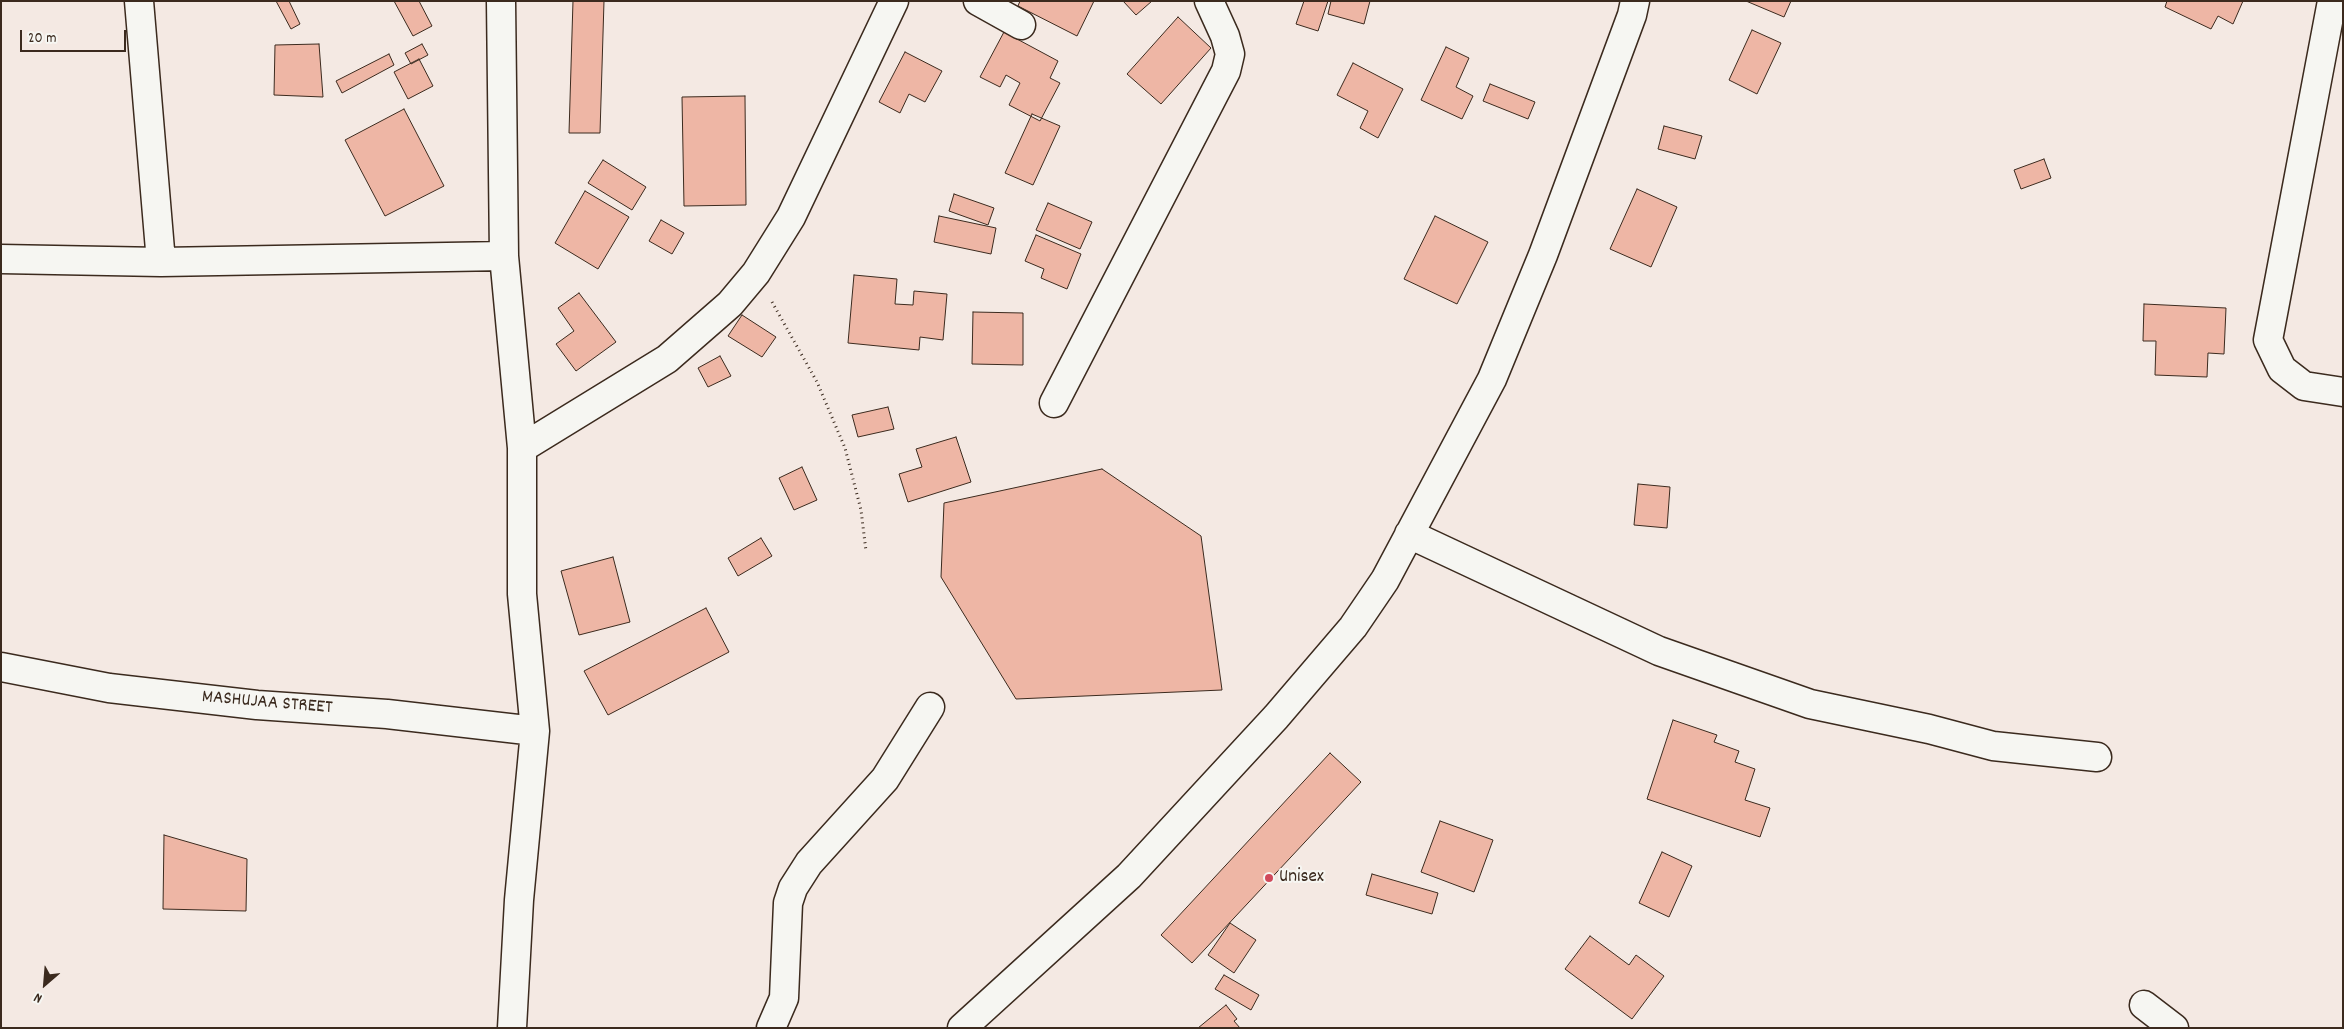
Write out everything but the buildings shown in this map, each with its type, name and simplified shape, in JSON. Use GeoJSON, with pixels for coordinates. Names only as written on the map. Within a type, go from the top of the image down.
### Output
{"type":"FeatureCollection","features":[{"type":"Feature","properties":{"kind":"street"},"geometry":{"type":"LineString","coordinates":[[139,1],[160,262]]}},
{"type":"Feature","properties":{"kind":"street"},"geometry":{"type":"LineString","coordinates":[[501,1],[504,256],[522,448],[522,594],[535,731],[519,900],[512,1028]]}},
{"type":"Feature","properties":{"kind":"street"},"geometry":{"type":"LineString","coordinates":[[522,448],[668,359],[730,304],[756,273],[795,208],[894,1]]}},
{"type":"Feature","properties":{"kind":"street"},"geometry":{"type":"LineString","coordinates":[[978,1],[1022,25]]}},
{"type":"Feature","properties":{"kind":"street"},"geometry":{"type":"LineString","coordinates":[[1054,403],[1226,70],[1230,54],[1225,36],[1209,1]]}},
{"type":"Feature","properties":{"kind":"street"},"geometry":{"type":"LineString","coordinates":[[962,1028],[1129,876],[1219,781],[1353,627],[1384,580],[1492,379],[1543,255],[1632,15],[1635,1]]}},
{"type":"Feature","properties":{"kind":"street"},"geometry":{"type":"LineString","coordinates":[[2332,1],[2268,340],[2282,369],[2304,386],[2343,392]]}},
{"type":"Feature","properties":{"kind":"street"},"geometry":{"type":"LineString","coordinates":[[1,259],[160,262],[504,256]]}},
{"type":"Feature","properties":{"kind":"street"},"geometry":{"type":"LineString","coordinates":[[1409,534],[1659,651],[1810,704],[1929,729],[1993,746],[2097,757]]}},
{"type":"Feature","properties":{"kind":"street","name":"MASHUJAA STREET"},"geometry":{"type":"LineString","coordinates":[[1,667],[109,688],[257,705],[387,714],[535,731]]}},
{"type":"Feature","properties":{"kind":"street"},"geometry":{"type":"LineString","coordinates":[[770,1028],[784,998],[788,903],[793,888],[809,864],[885,780],[930,707]]}},
{"type":"Feature","properties":{"kind":"street"},"geometry":{"type":"LineString","coordinates":[[2144,1006],[2174,1028]]}},
{"type":"Feature","properties":{"kind":"path"},"geometry":{"type":"LineString","coordinates":[[756,273],[817,382],[845,448],[861,510],[866,551]]}},
{"type":"Feature","properties":{"kind":"place","name":"Unisex"},"geometry":{"type":"Point","coordinates":[1269,878]}}]}
